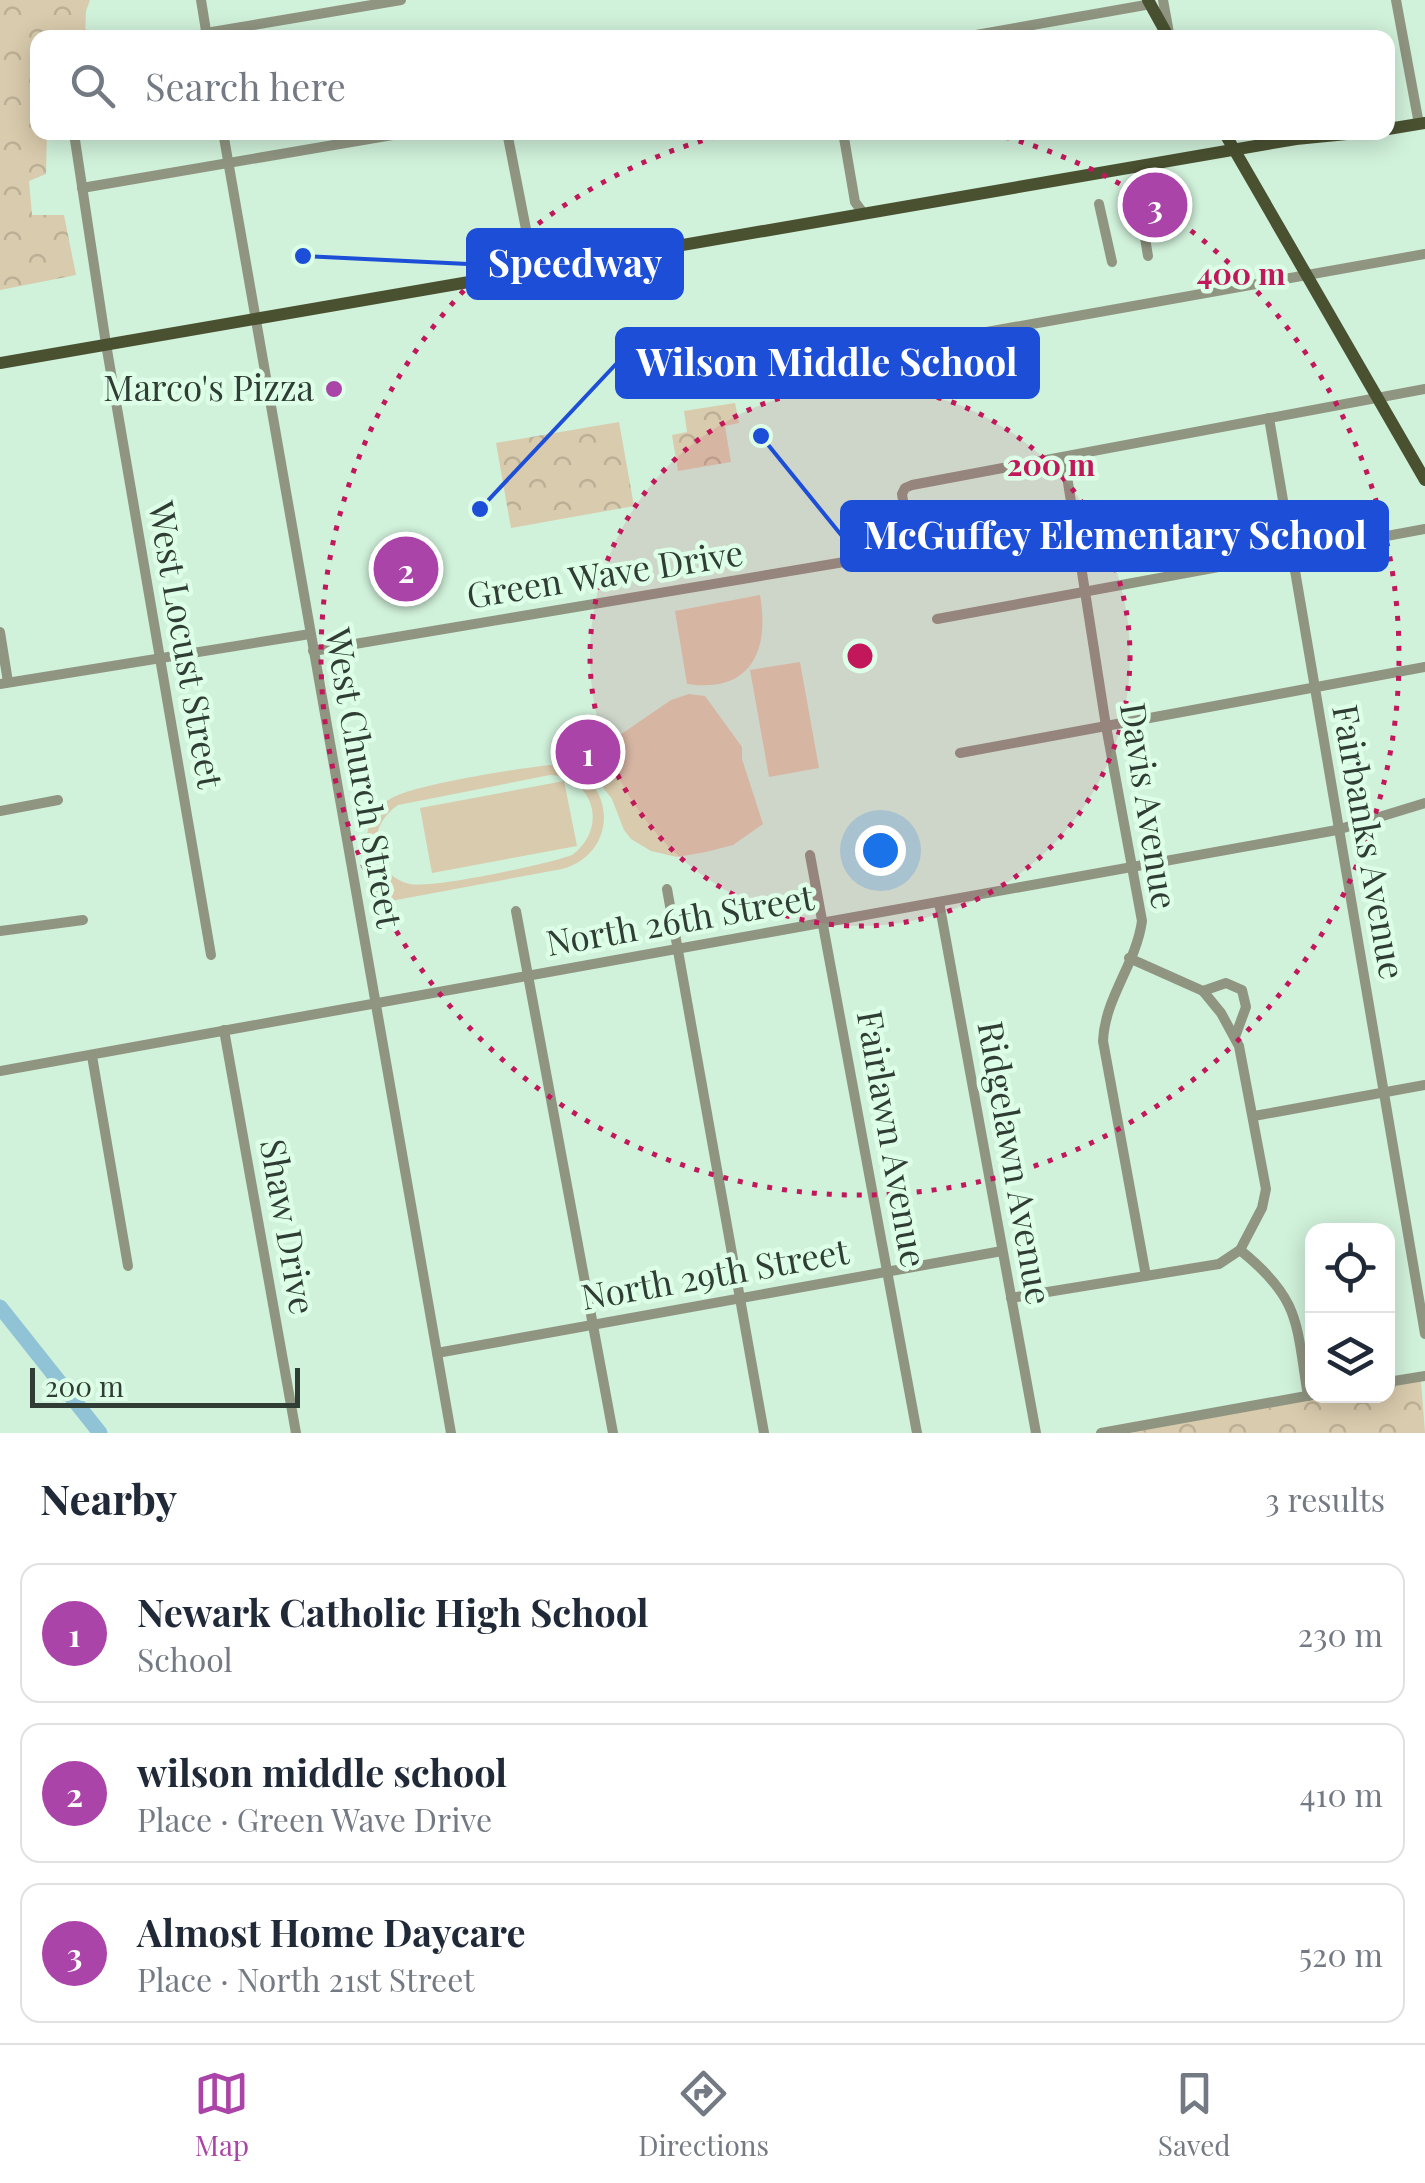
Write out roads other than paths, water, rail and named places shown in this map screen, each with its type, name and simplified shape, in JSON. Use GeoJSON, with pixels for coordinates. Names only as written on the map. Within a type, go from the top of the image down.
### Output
{"type":"FeatureCollection","features":[{"type":"Feature","properties":{"kind":"main road"},"geometry":{"type":"LineString","coordinates":[[1154,2],[1166,30]]}},
{"type":"Feature","properties":{"kind":"main road"},"geometry":{"type":"LineString","coordinates":[[1395,128],[1422,123]]}},
{"type":"Feature","properties":{"kind":"main road"},"geometry":{"type":"LineString","coordinates":[[1228,140],[1425,480]]}},
{"type":"Feature","properties":{"kind":"main road"},"geometry":{"type":"LineString","coordinates":[[0,363],[1291,140]]}},
{"type":"Feature","properties":{"kind":"street"},"geometry":{"type":"LineString","coordinates":[[201,0],[206,30]]}},
{"type":"Feature","properties":{"kind":"street"},"geometry":{"type":"LineString","coordinates":[[235,30],[401,0]]}},
{"type":"Feature","properties":{"kind":"street"},"geometry":{"type":"LineString","coordinates":[[1396,0],[1422,123]]}},
{"type":"Feature","properties":{"kind":"street"},"geometry":{"type":"LineString","coordinates":[[1003,30],[1154,2]]}},
{"type":"Feature","properties":{"kind":"street","name":"West Locust Street"},"geometry":{"type":"LineString","coordinates":[[75,140],[210,955]]}},
{"type":"Feature","properties":{"kind":"street","name":"West Church Street"},"geometry":{"type":"LineString","coordinates":[[224,140],[451,1433]]}},
{"type":"Feature","properties":{"kind":"street"},"geometry":{"type":"LineString","coordinates":[[82,188],[364,140]]}},
{"type":"Feature","properties":{"kind":"street"},"geometry":{"type":"LineString","coordinates":[[509,140],[534,270]]}},
{"type":"Feature","properties":{"kind":"street"},"geometry":{"type":"LineString","coordinates":[[844,140],[855,202],[864,214]]}},
{"type":"Feature","properties":{"kind":"street"},"geometry":{"type":"LineString","coordinates":[[1100,204],[1112,262]]}},
{"type":"Feature","properties":{"kind":"street"},"geometry":{"type":"LineString","coordinates":[[1140,208],[1148,256]]}},
{"type":"Feature","properties":{"kind":"street"},"geometry":{"type":"LineString","coordinates":[[852,356],[1425,254]]}},
{"type":"Feature","properties":{"kind":"street"},"geometry":{"type":"LineString","coordinates":[[1064,456],[1425,389]]}},
{"type":"Feature","properties":{"kind":"street","name":"Fairbanks Avenue"},"geometry":{"type":"LineString","coordinates":[[1269,418],[1425,1334]]}},
{"type":"Feature","properties":{"kind":"street","name":"Green Wave Drive"},"geometry":{"type":"LineString","coordinates":[[313,651],[906,550],[909,540],[902,494],[905,488],[1064,456]]}},
{"type":"Feature","properties":{"kind":"street","name":"Davis Avenue"},"geometry":{"type":"LineString","coordinates":[[1064,456],[1106,726],[1142,922],[1109,1004],[1103,1041],[1146,1276]]}},
{"type":"Feature","properties":{"kind":"street"},"geometry":{"type":"LineString","coordinates":[[937,619],[1425,529]]}},
{"type":"Feature","properties":{"kind":"street"},"geometry":{"type":"LineString","coordinates":[[0,632],[4,683],[310,634]]}},
{"type":"Feature","properties":{"kind":"street"},"geometry":{"type":"LineString","coordinates":[[960,752],[1425,668]]}},
{"type":"Feature","properties":{"kind":"street"},"geometry":{"type":"LineString","coordinates":[[0,811],[58,800]]}},
{"type":"Feature","properties":{"kind":"street","name":"North 26th Street"},"geometry":{"type":"LineString","coordinates":[[0,1071],[1337,830],[1425,803]]}},
{"type":"Feature","properties":{"kind":"street","name":"Fairlawn Avenue"},"geometry":{"type":"LineString","coordinates":[[810,854],[917,1433]]}},
{"type":"Feature","properties":{"kind":"street"},"geometry":{"type":"LineString","coordinates":[[667,889],[764,1433]]}},
{"type":"Feature","properties":{"kind":"street","name":"Ridgelawn Avenue"},"geometry":{"type":"LineString","coordinates":[[939,902],[1036,1433]]}},
{"type":"Feature","properties":{"kind":"street"},"geometry":{"type":"LineString","coordinates":[[516,910],[613,1433]]}},
{"type":"Feature","properties":{"kind":"street"},"geometry":{"type":"LineString","coordinates":[[0,931],[83,920]]}},
{"type":"Feature","properties":{"kind":"street"},"geometry":{"type":"LineString","coordinates":[[1010,1298],[1219,1264],[1240,1250],[1255,1224],[1266,1189],[1236,1037],[1203,991],[1128,958]]}},
{"type":"Feature","properties":{"kind":"street"},"geometry":{"type":"LineString","coordinates":[[1203,991],[1226,983],[1242,990],[1246,1007],[1236,1037]]}},
{"type":"Feature","properties":{"kind":"street","name":"Shaw Drive"},"geometry":{"type":"LineString","coordinates":[[224,1030],[296,1433]]}},
{"type":"Feature","properties":{"kind":"street"},"geometry":{"type":"LineString","coordinates":[[92,1056],[128,1266]]}},
{"type":"Feature","properties":{"kind":"street"},"geometry":{"type":"LineString","coordinates":[[1254,1116],[1425,1085]]}},
{"type":"Feature","properties":{"kind":"street"},"geometry":{"type":"LineString","coordinates":[[1240,1250],[1266,1270],[1284,1294],[1296,1323],[1305,1370]]}},
{"type":"Feature","properties":{"kind":"street","name":"North 29th Street"},"geometry":{"type":"LineString","coordinates":[[436,1353],[1002,1251]]}},
{"type":"Feature","properties":{"kind":"street"},"geometry":{"type":"LineString","coordinates":[[1395,1381],[1425,1376]]}},
{"type":"Feature","properties":{"kind":"street"},"geometry":{"type":"LineString","coordinates":[[1101,1433],[1305,1397]]}},
{"type":"Feature","properties":{"kind":"waterway"},"geometry":{"type":"LineString","coordinates":[[0,1307],[100,1433]]}},
{"type":"Feature","properties":{"kind":"place","name":"Almost Home Daycare"},"geometry":{"type":"Point","coordinates":[1155,205]}},
{"type":"Feature","properties":{"kind":"place","name":"Speedway"},"geometry":{"type":"Point","coordinates":[303,256]}},
{"type":"Feature","properties":{"kind":"place","name":"Marco's Pizza"},"geometry":{"type":"Point","coordinates":[334,389]}},
{"type":"Feature","properties":{"kind":"place","name":"McGuffey Elementary School"},"geometry":{"type":"Point","coordinates":[761,436]}},
{"type":"Feature","properties":{"kind":"place","name":"Wilson Middle School"},"geometry":{"type":"Point","coordinates":[480,509]}},
{"type":"Feature","properties":{"kind":"place","name":"wilson middle school"},"geometry":{"type":"Point","coordinates":[406,569]}},
{"type":"Feature","properties":{"kind":"place","name":"Newark Catholic High School"},"geometry":{"type":"Point","coordinates":[588,752]}}]}
